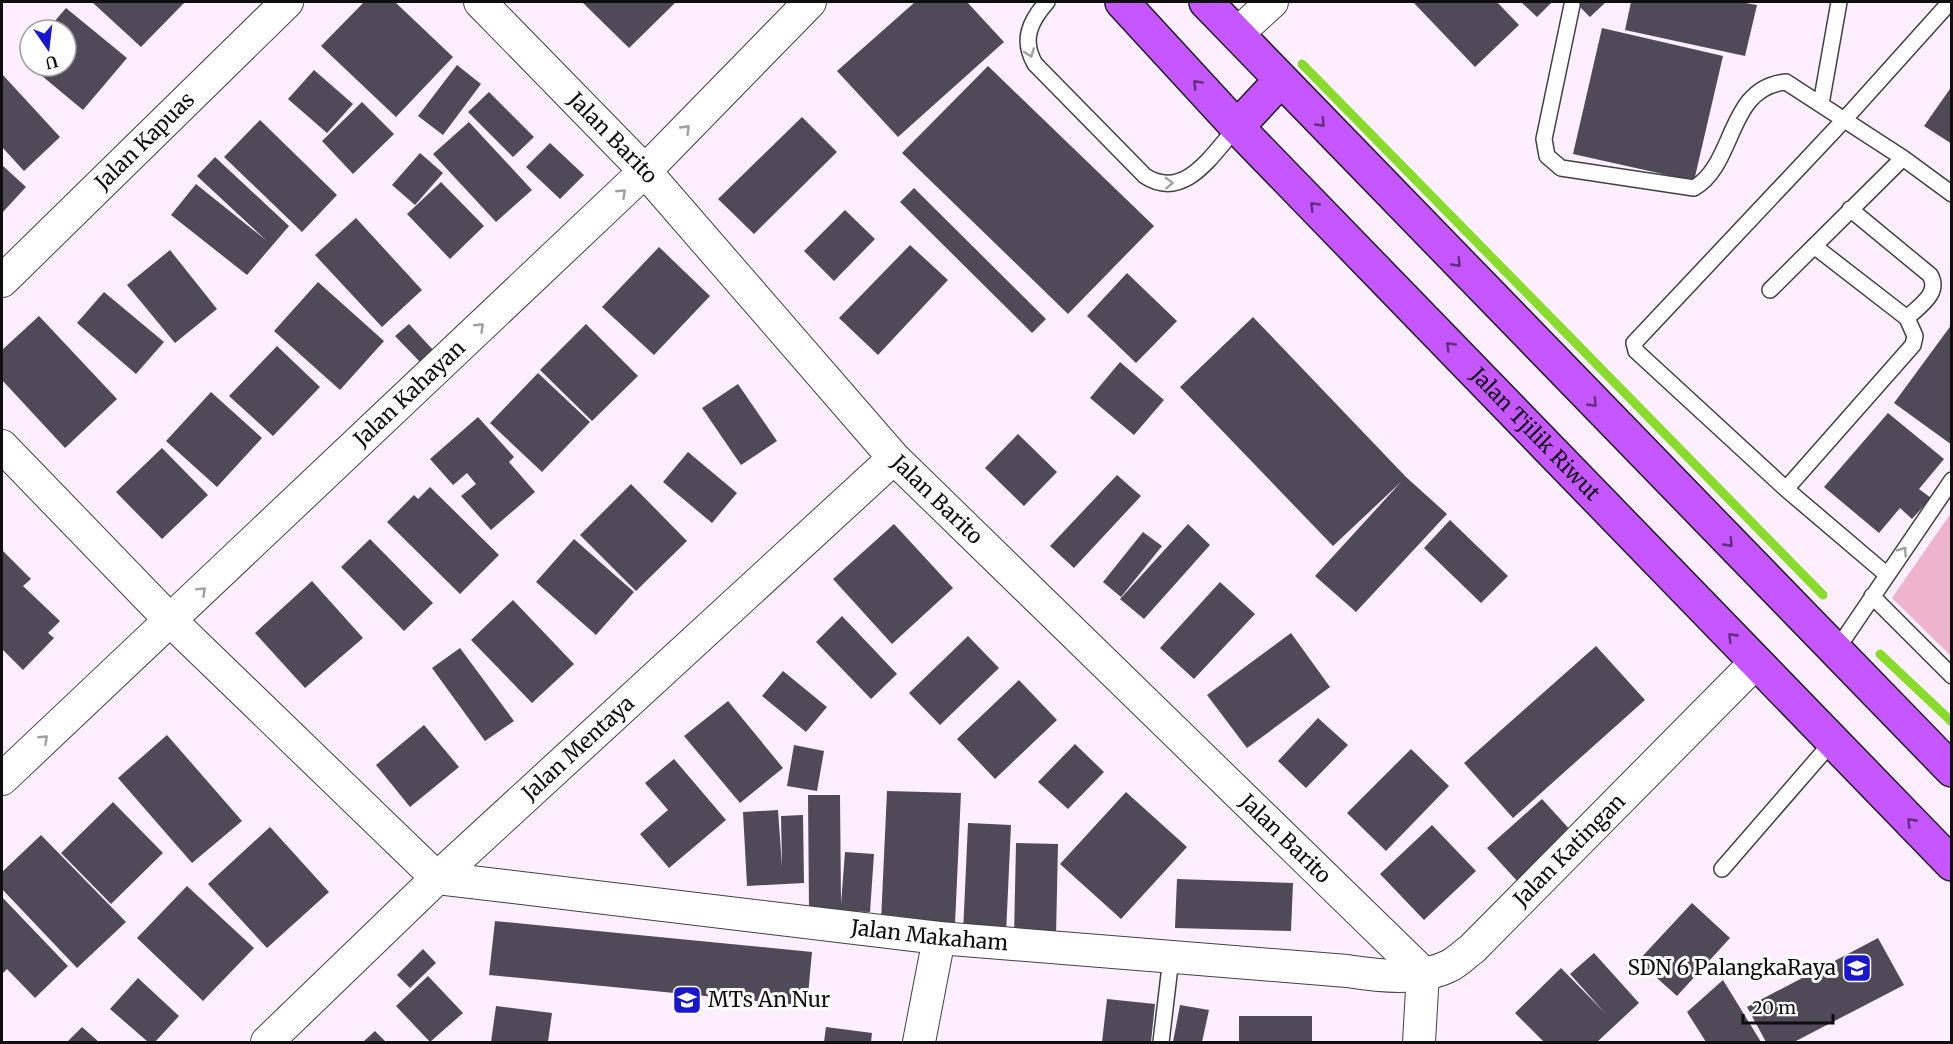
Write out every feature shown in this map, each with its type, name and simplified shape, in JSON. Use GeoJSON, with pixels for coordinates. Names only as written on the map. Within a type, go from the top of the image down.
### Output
{"type":"FeatureCollection","features":[{"type":"Feature","properties":{"kind":"highway","name":"Jalan Tjilik Riwut"},"geometry":{"type":"LineString","coordinates":[[1122,2],[1237,127],[1952,864]]}},
{"type":"Feature","properties":{"kind":"highway"},"geometry":{"type":"LineString","coordinates":[[1206,2],[1280,81],[1952,770]]}},
{"type":"Feature","properties":{"kind":"highway"},"geometry":{"type":"LineString","coordinates":[[1237,127],[1280,81]]}},
{"type":"Feature","properties":{"kind":"street","name":"Jalan Kapuas"},"geometry":{"type":"LineString","coordinates":[[2,281],[287,2]]}},
{"type":"Feature","properties":{"kind":"street","name":"Jalan Barito"},"geometry":{"type":"LineString","coordinates":[[480,2],[645,171],[894,458],[1423,973]]}},
{"type":"Feature","properties":{"kind":"street","name":"Jalan Kahayan"},"geometry":{"type":"LineString","coordinates":[[2,779],[645,171],[810,2]]}},
{"type":"Feature","properties":{"kind":"street"},"geometry":{"type":"LineString","coordinates":[[1237,34],[1272,2]]}},
{"type":"Feature","properties":{"kind":"street"},"geometry":{"type":"LineString","coordinates":[[2,446],[171,621],[437,878]]}},
{"type":"Feature","properties":{"kind":"street","name":"Jalan Mentaya"},"geometry":{"type":"LineString","coordinates":[[267,1042],[437,878],[894,458]]}},
{"type":"Feature","properties":{"kind":"street","name":"Jalan Katingan"},"geometry":{"type":"LineString","coordinates":[[1423,973],[1448,966],[1472,949],[1756,662]]}},
{"type":"Feature","properties":{"kind":"street","name":"Jalan Makaham"},"geometry":{"type":"LineString","coordinates":[[437,878],[939,938],[1347,971],[1386,977],[1423,973]]}},
{"type":"Feature","properties":{"kind":"street"},"geometry":{"type":"LineString","coordinates":[[919,1042],[939,938]]}},
{"type":"Feature","properties":{"kind":"street"},"geometry":{"type":"LineString","coordinates":[[1419,1042],[1423,973]]}},
{"type":"Feature","properties":{"kind":"lane"},"geometry":{"type":"LineString","coordinates":[[1047,2],[1027,33],[1028,53],[1035,64],[1145,176],[1156,183],[1168,185],[1180,182],[1196,173],[1237,127]]}},
{"type":"Feature","properties":{"kind":"lane"},"geometry":{"type":"LineString","coordinates":[[1821,104],[1839,2]]}},
{"type":"Feature","properties":{"kind":"lane"},"geometry":{"type":"LineString","coordinates":[[1886,574],[1786,489],[1636,351],[1634,343],[1844,120],[1950,2]]}},
{"type":"Feature","properties":{"kind":"lane"},"geometry":{"type":"LineString","coordinates":[[1572,5],[1544,139],[1547,156],[1561,168],[1694,188],[1708,175],[1752,96],[1760,89],[1786,82],[1903,158],[1952,194]]}},
{"type":"Feature","properties":{"kind":"lane"},"geometry":{"type":"LineString","coordinates":[[1770,290],[1903,158]]}},
{"type":"Feature","properties":{"kind":"lane"},"geometry":{"type":"LineString","coordinates":[[1850,209],[1930,275],[1935,282],[1933,292],[1907,318]]}},
{"type":"Feature","properties":{"kind":"lane"},"geometry":{"type":"LineString","coordinates":[[1786,489],[1913,345],[1915,336],[1907,318],[1814,246]]}},
{"type":"Feature","properties":{"kind":"lane"},"geometry":{"type":"LineString","coordinates":[[1835,652],[1952,480]]}},
{"type":"Feature","properties":{"kind":"lane"},"geometry":{"type":"LineString","coordinates":[[1872,597],[1952,676]]}},
{"type":"Feature","properties":{"kind":"lane"},"geometry":{"type":"LineString","coordinates":[[1722,869],[1833,741]]}},
{"type":"Feature","properties":{"kind":"lane"},"geometry":{"type":"LineString","coordinates":[[1161,1042],[1172,958]]}},
{"type":"Feature","properties":{"kind":"shaded area"},"geometry":{"type":"Polygon","coordinates":[[[1951,513],[1951,656],[1892,598],[1951,513]]]}},
{"type":"Feature","properties":{"kind":"building"},"geometry":{"type":"Polygon","coordinates":[[[92,2],[185,2],[141,47],[92,2]]]}},
{"type":"Feature","properties":{"kind":"building"},"geometry":{"type":"Polygon","coordinates":[[[364,2],[395,2],[453,57],[396,117],[321,46],[364,2]]]}},
{"type":"Feature","properties":{"kind":"building"},"geometry":{"type":"Polygon","coordinates":[[[582,2],[676,2],[629,48],[582,2]]]}},
{"type":"Feature","properties":{"kind":"building"},"geometry":{"type":"Polygon","coordinates":[[[915,2],[967,2],[1004,42],[898,137],[837,71],[915,2]]]}},
{"type":"Feature","properties":{"kind":"building"},"geometry":{"type":"Polygon","coordinates":[[[1413,2],[1497,2],[1519,25],[1475,67],[1413,2]]]}},
{"type":"Feature","properties":{"kind":"building"},"geometry":{"type":"Polygon","coordinates":[[[1521,2],[1552,2],[1537,17],[1521,2]]]}},
{"type":"Feature","properties":{"kind":"building"},"geometry":{"type":"Polygon","coordinates":[[[1575,2],[1606,2],[1590,17],[1575,2]]]}},
{"type":"Feature","properties":{"kind":"building"},"geometry":{"type":"Polygon","coordinates":[[[1631,2],[1740,2],[1757,5],[1745,56],[1625,30],[1631,2]]]}},
{"type":"Feature","properties":{"kind":"building"},"geometry":{"type":"Polygon","coordinates":[[[66,8],[127,58],[83,110],[44,78],[78,78],[78,18],[57,18],[66,8]]]}},
{"type":"Feature","properties":{"kind":"building"},"geometry":{"type":"Polygon","coordinates":[[[1602,28],[1723,56],[1694,181],[1573,154],[1602,28]]]}},
{"type":"Feature","properties":{"kind":"building"},"geometry":{"type":"Polygon","coordinates":[[[457,65],[481,84],[443,135],[418,116],[457,65]]]}},
{"type":"Feature","properties":{"kind":"building"},"geometry":{"type":"Polygon","coordinates":[[[988,66],[1154,226],[1068,314],[902,153],[988,66]]]}},
{"type":"Feature","properties":{"kind":"building"},"geometry":{"type":"Polygon","coordinates":[[[314,70],[353,104],[327,133],[288,99],[314,70]]]}},
{"type":"Feature","properties":{"kind":"building"},"geometry":{"type":"Polygon","coordinates":[[[2,74],[60,137],[24,171],[2,147],[2,74]]]}},
{"type":"Feature","properties":{"kind":"building"},"geometry":{"type":"Polygon","coordinates":[[[1952,86],[1952,144],[1924,126],[1952,86]]]}},
{"type":"Feature","properties":{"kind":"building"},"geometry":{"type":"Polygon","coordinates":[[[489,92],[534,137],[513,157],[468,112],[489,92]]]}},
{"type":"Feature","properties":{"kind":"building"},"geometry":{"type":"Polygon","coordinates":[[[362,102],[394,134],[353,174],[322,141],[362,102]]]}},
{"type":"Feature","properties":{"kind":"building"},"geometry":{"type":"Polygon","coordinates":[[[802,117],[837,152],[754,234],[718,199],[802,117]]]}},
{"type":"Feature","properties":{"kind":"building"},"geometry":{"type":"Polygon","coordinates":[[[260,120],[337,195],[302,232],[224,157],[260,120]]]}},
{"type":"Feature","properties":{"kind":"building"},"geometry":{"type":"Polygon","coordinates":[[[469,122],[532,190],[496,222],[433,154],[469,122]]]}},
{"type":"Feature","properties":{"kind":"building"},"geometry":{"type":"Polygon","coordinates":[[[550,143],[584,175],[560,199],[526,167],[550,143]]]}},
{"type":"Feature","properties":{"kind":"building"},"geometry":{"type":"Polygon","coordinates":[[[420,153],[443,173],[415,205],[392,185],[420,153]]]}},
{"type":"Feature","properties":{"kind":"building"},"geometry":{"type":"Polygon","coordinates":[[[215,157],[289,226],[247,275],[171,215],[196,184],[267,241],[197,176],[215,157]]]}},
{"type":"Feature","properties":{"kind":"building"},"geometry":{"type":"Polygon","coordinates":[[[2,165],[26,187],[2,213],[2,165]]]}},
{"type":"Feature","properties":{"kind":"building"},"geometry":{"type":"Polygon","coordinates":[[[441,182],[484,226],[450,259],[407,214],[441,182]]]}},
{"type":"Feature","properties":{"kind":"building"},"geometry":{"type":"Polygon","coordinates":[[[914,188],[1046,319],[1032,333],[900,202],[914,188]]]}},
{"type":"Feature","properties":{"kind":"building"},"geometry":{"type":"Polygon","coordinates":[[[845,210],[875,239],[834,281],[804,251],[845,210]]]}},
{"type":"Feature","properties":{"kind":"building"},"geometry":{"type":"Polygon","coordinates":[[[356,218],[422,290],[382,327],[315,255],[356,218]]]}},
{"type":"Feature","properties":{"kind":"building"},"geometry":{"type":"Polygon","coordinates":[[[910,245],[948,280],[878,355],[839,318],[910,245]]]}},
{"type":"Feature","properties":{"kind":"building"},"geometry":{"type":"Polygon","coordinates":[[[659,247],[710,296],[654,355],[602,307],[659,247]]]}},
{"type":"Feature","properties":{"kind":"building"},"geometry":{"type":"Polygon","coordinates":[[[170,250],[217,309],[175,343],[127,285],[170,250]]]}},
{"type":"Feature","properties":{"kind":"building"},"geometry":{"type":"Polygon","coordinates":[[[1127,273],[1177,321],[1136,363],[1087,316],[1127,273]]]}},
{"type":"Feature","properties":{"kind":"building"},"geometry":{"type":"Polygon","coordinates":[[[318,282],[384,341],[340,390],[274,331],[318,282]]]}},
{"type":"Feature","properties":{"kind":"building"},"geometry":{"type":"Polygon","coordinates":[[[104,292],[164,342],[136,374],[77,323],[104,292]]]}},
{"type":"Feature","properties":{"kind":"building"},"geometry":{"type":"Polygon","coordinates":[[[39,316],[117,399],[65,448],[2,380],[2,350],[39,316]]]}},
{"type":"Feature","properties":{"kind":"building"},"geometry":{"type":"Polygon","coordinates":[[[1253,317],[1406,477],[1447,514],[1356,612],[1315,576],[1401,482],[1333,546],[1180,387],[1253,317]]]}},
{"type":"Feature","properties":{"kind":"building"},"geometry":{"type":"Polygon","coordinates":[[[409,324],[435,352],[422,364],[395,336],[409,324]]]}},
{"type":"Feature","properties":{"kind":"building"},"geometry":{"type":"Polygon","coordinates":[[[586,324],[638,376],[592,421],[540,370],[586,324]]]}},
{"type":"Feature","properties":{"kind":"building"},"geometry":{"type":"Polygon","coordinates":[[[1952,324],[1952,445],[1894,403],[1952,324]]]}},
{"type":"Feature","properties":{"kind":"building"},"geometry":{"type":"Polygon","coordinates":[[[277,346],[320,387],[273,436],[229,396],[277,346]]]}},
{"type":"Feature","properties":{"kind":"building"},"geometry":{"type":"Polygon","coordinates":[[[1120,362],[1164,400],[1134,435],[1090,398],[1120,362]]]}},
{"type":"Feature","properties":{"kind":"building"},"geometry":{"type":"Polygon","coordinates":[[[538,373],[590,422],[542,472],[490,423],[538,373]]]}},
{"type":"Feature","properties":{"kind":"building"},"geometry":{"type":"Polygon","coordinates":[[[738,384],[777,441],[741,465],[702,408],[738,384]]]}},
{"type":"Feature","properties":{"kind":"building"},"geometry":{"type":"Polygon","coordinates":[[[211,392],[262,438],[217,487],[166,441],[211,392]]]}},
{"type":"Feature","properties":{"kind":"building"},"geometry":{"type":"Polygon","coordinates":[[[1888,413],[1944,459],[1919,489],[1931,498],[1912,519],[1900,508],[1879,533],[1824,487],[1888,413]]]}},
{"type":"Feature","properties":{"kind":"building"},"geometry":{"type":"Polygon","coordinates":[[[478,417],[514,457],[509,462],[535,492],[491,530],[461,496],[476,484],[467,473],[453,485],[430,459],[478,417]]]}},
{"type":"Feature","properties":{"kind":"building"},"geometry":{"type":"Polygon","coordinates":[[[1018,434],[1057,472],[1024,506],[985,468],[1018,434]]]}},
{"type":"Feature","properties":{"kind":"building"},"geometry":{"type":"Polygon","coordinates":[[[162,448],[208,495],[162,539],[116,492],[162,448]]]}},
{"type":"Feature","properties":{"kind":"building"},"geometry":{"type":"Polygon","coordinates":[[[688,452],[737,493],[712,523],[663,482],[688,452]]]}},
{"type":"Feature","properties":{"kind":"building"},"geometry":{"type":"Polygon","coordinates":[[[1117,475],[1141,496],[1074,568],[1050,546],[1117,475]]]}},
{"type":"Feature","properties":{"kind":"building"},"geometry":{"type":"Polygon","coordinates":[[[631,484],[687,541],[636,591],[580,535],[631,484]]]}},
{"type":"Feature","properties":{"kind":"building"},"geometry":{"type":"Polygon","coordinates":[[[430,487],[499,555],[460,594],[387,522],[414,495],[418,499],[430,487]]]}},
{"type":"Feature","properties":{"kind":"building"},"geometry":{"type":"Polygon","coordinates":[[[1450,520],[1508,576],[1481,603],[1424,548],[1450,520]]]}},
{"type":"Feature","properties":{"kind":"building"},"geometry":{"type":"Polygon","coordinates":[[[894,524],[953,588],[892,644],[833,579],[894,524]]]}},
{"type":"Feature","properties":{"kind":"building"},"geometry":{"type":"Polygon","coordinates":[[[1188,524],[1210,545],[1144,619],[1120,599],[1188,524]]]}},
{"type":"Feature","properties":{"kind":"building"},"geometry":{"type":"Polygon","coordinates":[[[1143,532],[1162,546],[1121,597],[1103,582],[1143,532]]]}},
{"type":"Feature","properties":{"kind":"building"},"geometry":{"type":"Polygon","coordinates":[[[370,539],[433,603],[404,631],[341,567],[370,539]]]}},
{"type":"Feature","properties":{"kind":"building"},"geometry":{"type":"Polygon","coordinates":[[[574,539],[634,592],[596,635],[536,582],[574,539]]]}},
{"type":"Feature","properties":{"kind":"building"},"geometry":{"type":"Polygon","coordinates":[[[2,550],[31,579],[23,586],[60,621],[48,633],[54,638],[23,670],[2,649],[2,550]]]}},
{"type":"Feature","properties":{"kind":"building"},"geometry":{"type":"Polygon","coordinates":[[[312,581],[363,638],[305,688],[255,633],[312,581]]]}},
{"type":"Feature","properties":{"kind":"building"},"geometry":{"type":"Polygon","coordinates":[[[1220,582],[1255,614],[1194,679],[1160,648],[1220,582]]]}},
{"type":"Feature","properties":{"kind":"building"},"geometry":{"type":"Polygon","coordinates":[[[513,600],[574,664],[532,703],[471,640],[513,600]]]}},
{"type":"Feature","properties":{"kind":"building"},"geometry":{"type":"Polygon","coordinates":[[[842,616],[897,674],[871,699],[816,642],[842,616]]]}},
{"type":"Feature","properties":{"kind":"building"},"geometry":{"type":"Polygon","coordinates":[[[1291,633],[1330,687],[1247,748],[1207,695],[1291,633]]]}},
{"type":"Feature","properties":{"kind":"building"},"geometry":{"type":"Polygon","coordinates":[[[968,636],[999,668],[940,725],[909,693],[968,636]]]}},
{"type":"Feature","properties":{"kind":"building"},"geometry":{"type":"Polygon","coordinates":[[[1596,646],[1645,700],[1513,818],[1464,763],[1596,646]]]}},
{"type":"Feature","properties":{"kind":"building"},"geometry":{"type":"Polygon","coordinates":[[[460,648],[514,721],[485,741],[432,668],[460,648]]]}},
{"type":"Feature","properties":{"kind":"building"},"geometry":{"type":"Polygon","coordinates":[[[783,671],[827,707],[806,732],[762,696],[783,671]]]}},
{"type":"Feature","properties":{"kind":"building"},"geometry":{"type":"Polygon","coordinates":[[[1019,680],[1057,720],[995,779],[957,739],[1019,680]]]}},
{"type":"Feature","properties":{"kind":"building"},"geometry":{"type":"Polygon","coordinates":[[[728,701],[783,768],[740,803],[684,736],[728,701]]]}},
{"type":"Feature","properties":{"kind":"building"},"geometry":{"type":"Polygon","coordinates":[[[1318,718],[1348,745],[1306,788],[1278,761],[1318,718]]]}},
{"type":"Feature","properties":{"kind":"building"},"geometry":{"type":"Polygon","coordinates":[[[424,725],[459,767],[410,807],[376,765],[424,725]]]}},
{"type":"Feature","properties":{"kind":"building"},"geometry":{"type":"Polygon","coordinates":[[[167,735],[242,821],[192,863],[118,778],[167,735]]]}},
{"type":"Feature","properties":{"kind":"building"},"geometry":{"type":"Polygon","coordinates":[[[1075,744],[1104,772],[1068,809],[1038,782],[1075,744]]]}},
{"type":"Feature","properties":{"kind":"building"},"geometry":{"type":"Polygon","coordinates":[[[794,745],[824,751],[817,791],[787,786],[794,745]]]}},
{"type":"Feature","properties":{"kind":"building"},"geometry":{"type":"Polygon","coordinates":[[[1411,749],[1449,786],[1386,851],[1347,813],[1411,749]]]}},
{"type":"Feature","properties":{"kind":"building"},"geometry":{"type":"Polygon","coordinates":[[[674,759],[726,820],[669,868],[640,834],[668,810],[645,783],[674,759]]]}},
{"type":"Feature","properties":{"kind":"building"},"geometry":{"type":"Polygon","coordinates":[[[887,791],[961,793],[955,924],[881,921],[887,791]]]}},
{"type":"Feature","properties":{"kind":"building"},"geometry":{"type":"Polygon","coordinates":[[[1126,792],[1187,847],[1121,919],[1060,864],[1126,792]]]}},
{"type":"Feature","properties":{"kind":"building"},"geometry":{"type":"Polygon","coordinates":[[[808,795],[840,795],[841,904],[845,852],[874,854],[870,912],[809,910],[808,795]]]}},
{"type":"Feature","properties":{"kind":"building"},"geometry":{"type":"Polygon","coordinates":[[[1542,799],[1573,833],[1518,882],[1487,848],[1542,799]]]}},
{"type":"Feature","properties":{"kind":"building"},"geometry":{"type":"Polygon","coordinates":[[[113,802],[163,853],[111,904],[61,853],[113,802]]]}},
{"type":"Feature","properties":{"kind":"building"},"geometry":{"type":"Polygon","coordinates":[[[778,810],[782,867],[781,816],[803,815],[804,883],[747,886],[743,812],[778,810]]]}},
{"type":"Feature","properties":{"kind":"building"},"geometry":{"type":"Polygon","coordinates":[[[968,823],[1011,825],[1006,934],[963,933],[968,823]]]}},
{"type":"Feature","properties":{"kind":"building"},"geometry":{"type":"Polygon","coordinates":[[[1432,825],[1476,871],[1424,920],[1380,874],[1432,825]]]}},
{"type":"Feature","properties":{"kind":"building"},"geometry":{"type":"Polygon","coordinates":[[[270,827],[329,892],[267,948],[208,884],[270,827]]]}},
{"type":"Feature","properties":{"kind":"building"},"geometry":{"type":"Polygon","coordinates":[[[41,835],[126,922],[77,968],[2,889],[2,872],[41,835]]]}},
{"type":"Feature","properties":{"kind":"building"},"geometry":{"type":"Polygon","coordinates":[[[1016,843],[1058,844],[1056,936],[1014,936],[1016,843]]]}},
{"type":"Feature","properties":{"kind":"building"},"geometry":{"type":"Polygon","coordinates":[[[1177,879],[1293,883],[1291,931],[1175,928],[1177,879]]]}},
{"type":"Feature","properties":{"kind":"building"},"geometry":{"type":"Polygon","coordinates":[[[187,886],[254,948],[203,1001],[137,938],[187,886]]]}},
{"type":"Feature","properties":{"kind":"building"},"geometry":{"type":"Polygon","coordinates":[[[2,897],[68,966],[35,998],[7,969],[2,974],[2,897]]]}},
{"type":"Feature","properties":{"kind":"building"},"geometry":{"type":"Polygon","coordinates":[[[1692,903],[1730,938],[1677,996],[1638,961],[1692,903]]]}},
{"type":"Feature","properties":{"kind":"building"},"geometry":{"type":"Polygon","coordinates":[[[495,921],[812,952],[807,1006],[489,975],[495,921]]]}},
{"type":"Feature","properties":{"kind":"building"},"geometry":{"type":"Polygon","coordinates":[[[1878,938],[1904,985],[1794,1042],[1766,1042],[1747,1007],[1878,938]]]}},
{"type":"Feature","properties":{"kind":"building"},"geometry":{"type":"Polygon","coordinates":[[[423,949],[436,963],[410,988],[397,975],[423,949]]]}},
{"type":"Feature","properties":{"kind":"building"},"geometry":{"type":"Polygon","coordinates":[[[1594,953],[1639,1003],[1597,1042],[1544,1042],[1515,1013],[1561,968],[1605,1013],[1570,974],[1594,953]]]}},
{"type":"Feature","properties":{"kind":"building"},"geometry":{"type":"Polygon","coordinates":[[[428,976],[463,1013],[430,1042],[396,1006],[428,976]]]}},
{"type":"Feature","properties":{"kind":"building"},"geometry":{"type":"Polygon","coordinates":[[[138,978],[179,1016],[155,1042],[148,1042],[110,1009],[138,978]]]}},
{"type":"Feature","properties":{"kind":"building"},"geometry":{"type":"Polygon","coordinates":[[[1723,980],[1761,1042],[1706,1042],[1687,1012],[1723,980]]]}},
{"type":"Feature","properties":{"kind":"building"},"geometry":{"type":"Polygon","coordinates":[[[1107,999],[1155,1004],[1151,1042],[1102,1042],[1107,999]]]}},
{"type":"Feature","properties":{"kind":"building"},"geometry":{"type":"Polygon","coordinates":[[[1180,1005],[1209,1010],[1202,1042],[1173,1042],[1180,1005]]]}},
{"type":"Feature","properties":{"kind":"building"},"geometry":{"type":"Polygon","coordinates":[[[496,1006],[552,1013],[548,1042],[491,1042],[496,1006]]]}},
{"type":"Feature","properties":{"kind":"building"},"geometry":{"type":"Polygon","coordinates":[[[1239,1016],[1312,1016],[1312,1042],[1239,1042],[1239,1016]]]}},
{"type":"Feature","properties":{"kind":"building"},"geometry":{"type":"Polygon","coordinates":[[[82,1027],[99,1042],[67,1042],[82,1027]]]}},
{"type":"Feature","properties":{"kind":"building"},"geometry":{"type":"Polygon","coordinates":[[[826,1027],[872,1033],[871,1042],[824,1042],[826,1027]]]}},
{"type":"Feature","properties":{"kind":"building"},"geometry":{"type":"Polygon","coordinates":[[[375,1031],[386,1042],[363,1042],[375,1031]]]}},
{"type":"Feature","properties":{"kind":"waterway"},"geometry":{"type":"LineString","coordinates":[[1302,64],[1823,595]]}},
{"type":"Feature","properties":{"kind":"waterway"},"geometry":{"type":"LineString","coordinates":[[1880,654],[1952,722]]}},
{"type":"Feature","properties":{"kind":"place","name":"SDN 6 PalangkaRaya"},"geometry":{"type":"Point","coordinates":[1857,968]}},
{"type":"Feature","properties":{"kind":"place","name":"MTs An Nur"},"geometry":{"type":"Point","coordinates":[687,1000]}}]}
